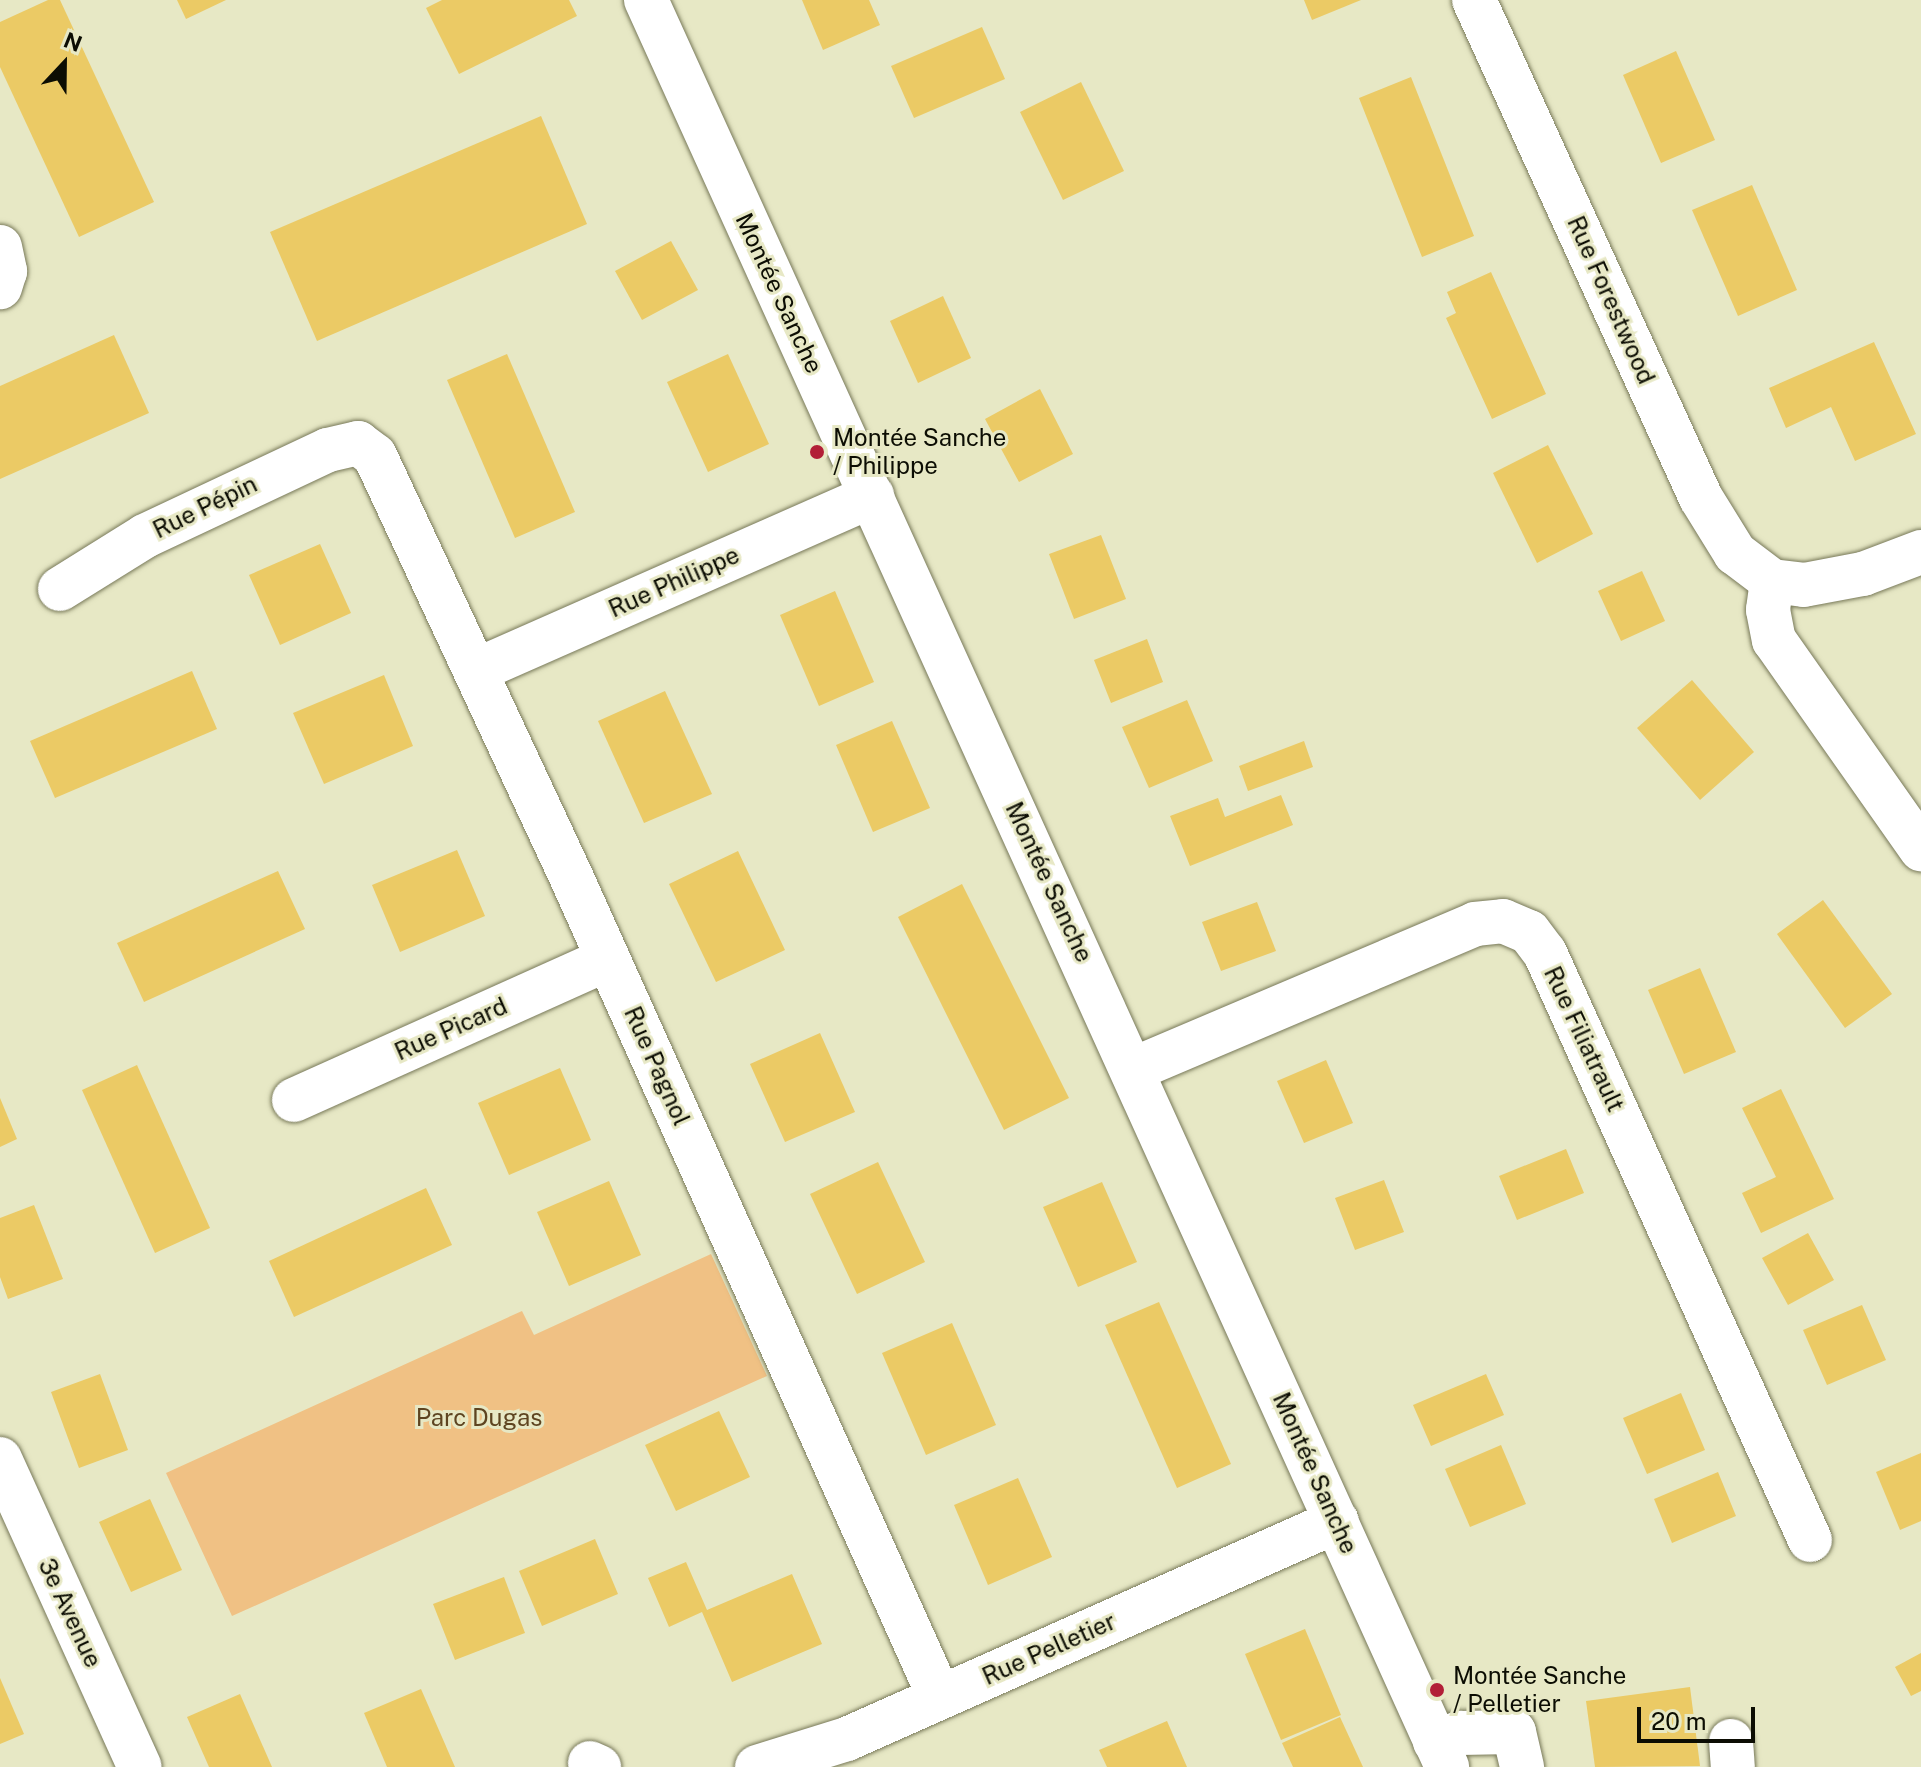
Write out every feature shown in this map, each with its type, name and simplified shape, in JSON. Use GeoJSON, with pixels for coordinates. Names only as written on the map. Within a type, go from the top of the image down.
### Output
{"type":"FeatureCollection","features":[{"type":"Feature","properties":{"kind":"street","name":"Montée Sanche"},"geometry":{"type":"LineString","coordinates":[[646,0],[1134,1069],[1441,1755]]}},
{"type":"Feature","properties":{"kind":"street","name":"Rue Forestwood"},"geometry":{"type":"LineString","coordinates":[[1474,0],[1701,498],[1745,566],[1772,581]]}},
{"type":"Feature","properties":{"kind":"street"},"geometry":{"type":"LineString","coordinates":[[0,247],[5,271],[0,287]]}},
{"type":"Feature","properties":{"kind":"street","name":"Rue Pépin"},"geometry":{"type":"LineString","coordinates":[[60,589],[133,542],[235,491],[337,446],[358,443]]}},
{"type":"Feature","properties":{"kind":"street","name":"Rue Pagnol"},"geometry":{"type":"LineString","coordinates":[[358,443],[384,468],[940,1698]]}},
{"type":"Feature","properties":{"kind":"street","name":"Rue Philippe"},"geometry":{"type":"LineString","coordinates":[[477,670],[872,496]]}},
{"type":"Feature","properties":{"kind":"street"},"geometry":{"type":"LineString","coordinates":[[1921,552],[1838,581],[1772,581],[1768,610],[1774,640],[1921,849]]}},
{"type":"Feature","properties":{"kind":"street","name":"Rue Filiatrault"},"geometry":{"type":"LineString","coordinates":[[1134,1069],[1475,924],[1503,921],[1529,932],[1545,953],[1810,1540]]}},
{"type":"Feature","properties":{"kind":"street","name":"Rue Picard"},"geometry":{"type":"LineString","coordinates":[[294,1100],[608,959]]}},
{"type":"Feature","properties":{"kind":"street","name":"3e Avenue"},"geometry":{"type":"LineString","coordinates":[[0,1459],[140,1767]]}},
{"type":"Feature","properties":{"kind":"street","name":"Rue Pelletier"},"geometry":{"type":"LineString","coordinates":[[757,1767],[808,1754],[1337,1521]]}},
{"type":"Feature","properties":{"kind":"street"},"geometry":{"type":"LineString","coordinates":[[1441,1755],[1460,1733],[1514,1732],[1522,1767]]}},
{"type":"Feature","properties":{"kind":"green space","name":"Parc Dugas"},"geometry":{"type":"Polygon","coordinates":[[[711,1254],[767,1376],[232,1616],[166,1473],[522,1311],[534,1335],[711,1254]]]}},
{"type":"Feature","properties":{"kind":"building"},"geometry":{"type":"Polygon","coordinates":[[[48,0],[60,0],[154,202],[79,237],[0,67],[0,22],[48,0]]]}},
{"type":"Feature","properties":{"kind":"building"},"geometry":{"type":"Polygon","coordinates":[[[177,0],[226,0],[186,19],[177,0]]]}},
{"type":"Feature","properties":{"kind":"building"},"geometry":{"type":"Polygon","coordinates":[[[442,0],[569,0],[577,16],[459,74],[426,8],[442,0]]]}},
{"type":"Feature","properties":{"kind":"building"},"geometry":{"type":"Polygon","coordinates":[[[802,0],[869,0],[880,25],[823,50],[802,0]]]}},
{"type":"Feature","properties":{"kind":"building"},"geometry":{"type":"Polygon","coordinates":[[[1304,0],[1361,0],[1312,20],[1304,0]]]}},
{"type":"Feature","properties":{"kind":"building"},"geometry":{"type":"Polygon","coordinates":[[[982,27],[1005,79],[914,118],[891,66],[982,27]]]}},
{"type":"Feature","properties":{"kind":"building"},"geometry":{"type":"Polygon","coordinates":[[[1676,51],[1715,140],[1661,163],[1623,75],[1676,51]]]}},
{"type":"Feature","properties":{"kind":"building"},"geometry":{"type":"Polygon","coordinates":[[[1411,77],[1474,236],[1422,257],[1359,98],[1411,77]]]}},
{"type":"Feature","properties":{"kind":"building"},"geometry":{"type":"Polygon","coordinates":[[[1081,82],[1124,171],[1063,200],[1020,112],[1081,82]]]}},
{"type":"Feature","properties":{"kind":"building"},"geometry":{"type":"Polygon","coordinates":[[[541,116],[587,224],[317,341],[270,232],[541,116]]]}},
{"type":"Feature","properties":{"kind":"building"},"geometry":{"type":"Polygon","coordinates":[[[1752,185],[1797,290],[1738,316],[1692,210],[1752,185]]]}},
{"type":"Feature","properties":{"kind":"building"},"geometry":{"type":"Polygon","coordinates":[[[671,241],[698,290],[642,320],[615,271],[671,241]]]}},
{"type":"Feature","properties":{"kind":"building"},"geometry":{"type":"Polygon","coordinates":[[[1491,272],[1546,394],[1492,419],[1446,318],[1456,313],[1447,292],[1491,272]]]}},
{"type":"Feature","properties":{"kind":"building"},"geometry":{"type":"Polygon","coordinates":[[[943,296],[971,358],[918,383],[890,321],[943,296]]]}},
{"type":"Feature","properties":{"kind":"building"},"geometry":{"type":"Polygon","coordinates":[[[114,335],[149,413],[0,479],[0,386],[114,335]]]}},
{"type":"Feature","properties":{"kind":"building"},"geometry":{"type":"Polygon","coordinates":[[[1874,342],[1916,434],[1855,461],[1831,407],[1786,428],[1769,388],[1874,342]]]}},
{"type":"Feature","properties":{"kind":"building"},"geometry":{"type":"Polygon","coordinates":[[[507,354],[575,512],[515,538],[447,380],[507,354]]]}},
{"type":"Feature","properties":{"kind":"building"},"geometry":{"type":"Polygon","coordinates":[[[728,354],[769,444],[708,472],[667,382],[728,354]]]}},
{"type":"Feature","properties":{"kind":"building"},"geometry":{"type":"Polygon","coordinates":[[[1040,389],[1073,454],[1019,482],[985,419],[1040,389]]]}},
{"type":"Feature","properties":{"kind":"building"},"geometry":{"type":"Polygon","coordinates":[[[1548,445],[1593,534],[1537,563],[1493,473],[1548,445]]]}},
{"type":"Feature","properties":{"kind":"building"},"geometry":{"type":"Polygon","coordinates":[[[1101,535],[1126,599],[1074,619],[1049,554],[1101,535]]]}},
{"type":"Feature","properties":{"kind":"building"},"geometry":{"type":"Polygon","coordinates":[[[320,544],[351,613],[280,645],[249,575],[320,544]]]}},
{"type":"Feature","properties":{"kind":"building"},"geometry":{"type":"Polygon","coordinates":[[[1642,571],[1665,621],[1621,641],[1598,591],[1642,571]]]}},
{"type":"Feature","properties":{"kind":"building"},"geometry":{"type":"Polygon","coordinates":[[[835,591],[874,682],[819,706],[780,615],[835,591]]]}},
{"type":"Feature","properties":{"kind":"building"},"geometry":{"type":"Polygon","coordinates":[[[1147,639],[1163,682],[1111,703],[1094,660],[1147,639]]]}},
{"type":"Feature","properties":{"kind":"building"},"geometry":{"type":"Polygon","coordinates":[[[192,671],[217,729],[55,798],[30,741],[192,671]]]}},
{"type":"Feature","properties":{"kind":"building"},"geometry":{"type":"Polygon","coordinates":[[[384,675],[413,746],[324,784],[293,713],[384,675]]]}},
{"type":"Feature","properties":{"kind":"building"},"geometry":{"type":"Polygon","coordinates":[[[1692,680],[1754,752],[1700,800],[1637,728],[1692,680]]]}},
{"type":"Feature","properties":{"kind":"building"},"geometry":{"type":"Polygon","coordinates":[[[665,691],[712,794],[644,823],[598,721],[665,691]]]}},
{"type":"Feature","properties":{"kind":"building"},"geometry":{"type":"Polygon","coordinates":[[[1187,700],[1213,761],[1149,788],[1122,727],[1187,700]]]}},
{"type":"Feature","properties":{"kind":"building"},"geometry":{"type":"Polygon","coordinates":[[[892,721],[930,808],[873,832],[836,745],[892,721]]]}},
{"type":"Feature","properties":{"kind":"building"},"geometry":{"type":"Polygon","coordinates":[[[1304,741],[1313,767],[1248,791],[1239,766],[1304,741]]]}},
{"type":"Feature","properties":{"kind":"building"},"geometry":{"type":"Polygon","coordinates":[[[1281,795],[1293,825],[1190,866],[1170,816],[1218,798],[1225,817],[1281,795]]]}},
{"type":"Feature","properties":{"kind":"building"},"geometry":{"type":"Polygon","coordinates":[[[457,850],[485,916],[400,952],[372,885],[457,850]]]}},
{"type":"Feature","properties":{"kind":"building"},"geometry":{"type":"Polygon","coordinates":[[[738,851],[785,950],[716,982],[669,884],[738,851]]]}},
{"type":"Feature","properties":{"kind":"building"},"geometry":{"type":"Polygon","coordinates":[[[278,871],[305,929],[144,1002],[117,943],[278,871]]]}},
{"type":"Feature","properties":{"kind":"building"},"geometry":{"type":"Polygon","coordinates":[[[962,884],[1069,1098],[1004,1130],[898,917],[962,884]]]}},
{"type":"Feature","properties":{"kind":"building"},"geometry":{"type":"Polygon","coordinates":[[[1823,900],[1892,994],[1845,1028],[1777,934],[1823,900]]]}},
{"type":"Feature","properties":{"kind":"building"},"geometry":{"type":"Polygon","coordinates":[[[1257,902],[1276,951],[1221,971],[1202,922],[1257,902]]]}},
{"type":"Feature","properties":{"kind":"building"},"geometry":{"type":"Polygon","coordinates":[[[1700,968],[1736,1052],[1684,1074],[1648,990],[1700,968]]]}},
{"type":"Feature","properties":{"kind":"building"},"geometry":{"type":"Polygon","coordinates":[[[820,1033],[855,1112],[785,1142],[750,1064],[820,1033]]]}},
{"type":"Feature","properties":{"kind":"building"},"geometry":{"type":"Polygon","coordinates":[[[1326,1060],[1353,1123],[1304,1143],[1277,1081],[1326,1060]]]}},
{"type":"Feature","properties":{"kind":"building"},"geometry":{"type":"Polygon","coordinates":[[[137,1065],[210,1228],[155,1253],[82,1090],[137,1065]]]}},
{"type":"Feature","properties":{"kind":"building"},"geometry":{"type":"Polygon","coordinates":[[[560,1068],[591,1140],[509,1175],[478,1103],[560,1068]]]}},
{"type":"Feature","properties":{"kind":"building"},"geometry":{"type":"Polygon","coordinates":[[[1781,1089],[1834,1199],[1761,1233],[1742,1193],[1776,1177],[1742,1108],[1781,1089]]]}},
{"type":"Feature","properties":{"kind":"building"},"geometry":{"type":"Polygon","coordinates":[[[0,1098],[17,1139],[0,1147],[0,1098]]]}},
{"type":"Feature","properties":{"kind":"building"},"geometry":{"type":"Polygon","coordinates":[[[1566,1149],[1584,1193],[1517,1220],[1499,1176],[1566,1149]]]}},
{"type":"Feature","properties":{"kind":"building"},"geometry":{"type":"Polygon","coordinates":[[[878,1162],[925,1262],[857,1294],[810,1194],[878,1162]]]}},
{"type":"Feature","properties":{"kind":"building"},"geometry":{"type":"Polygon","coordinates":[[[1384,1180],[1404,1232],[1355,1250],[1335,1198],[1384,1180]]]}},
{"type":"Feature","properties":{"kind":"building"},"geometry":{"type":"Polygon","coordinates":[[[609,1181],[641,1255],[569,1286],[537,1212],[609,1181]]]}},
{"type":"Feature","properties":{"kind":"building"},"geometry":{"type":"Polygon","coordinates":[[[1102,1182],[1137,1262],[1078,1287],[1043,1207],[1102,1182]]]}},
{"type":"Feature","properties":{"kind":"building"},"geometry":{"type":"Polygon","coordinates":[[[426,1188],[452,1245],[294,1317],[269,1261],[426,1188]]]}},
{"type":"Feature","properties":{"kind":"building"},"geometry":{"type":"Polygon","coordinates":[[[34,1205],[63,1279],[8,1299],[0,1277],[0,1218],[34,1205]]]}},
{"type":"Feature","properties":{"kind":"building"},"geometry":{"type":"Polygon","coordinates":[[[1808,1233],[1834,1280],[1788,1305],[1762,1258],[1808,1233]]]}},
{"type":"Feature","properties":{"kind":"building"},"geometry":{"type":"Polygon","coordinates":[[[1159,1302],[1231,1464],[1177,1488],[1105,1325],[1159,1302]]]}},
{"type":"Feature","properties":{"kind":"building"},"geometry":{"type":"Polygon","coordinates":[[[1862,1305],[1886,1360],[1827,1385],[1803,1330],[1862,1305]]]}},
{"type":"Feature","properties":{"kind":"building"},"geometry":{"type":"Polygon","coordinates":[[[952,1323],[996,1425],[926,1455],[882,1353],[952,1323]]]}},
{"type":"Feature","properties":{"kind":"building"},"geometry":{"type":"Polygon","coordinates":[[[100,1374],[128,1450],[79,1468],[51,1392],[100,1374]]]}},
{"type":"Feature","properties":{"kind":"building"},"geometry":{"type":"Polygon","coordinates":[[[1486,1374],[1504,1415],[1431,1446],[1413,1405],[1486,1374]]]}},
{"type":"Feature","properties":{"kind":"building"},"geometry":{"type":"Polygon","coordinates":[[[1681,1393],[1705,1450],[1647,1474],[1623,1418],[1681,1393]]]}},
{"type":"Feature","properties":{"kind":"building"},"geometry":{"type":"Polygon","coordinates":[[[719,1411],[750,1477],[676,1511],[645,1445],[719,1411]]]}},
{"type":"Feature","properties":{"kind":"building"},"geometry":{"type":"Polygon","coordinates":[[[1501,1445],[1526,1504],[1470,1527],[1445,1469],[1501,1445]]]}},
{"type":"Feature","properties":{"kind":"building"},"geometry":{"type":"Polygon","coordinates":[[[1921,1453],[1921,1521],[1900,1530],[1876,1472],[1921,1453]]]}},
{"type":"Feature","properties":{"kind":"building"},"geometry":{"type":"Polygon","coordinates":[[[1718,1472],[1736,1516],[1672,1543],[1654,1499],[1718,1472]]]}},
{"type":"Feature","properties":{"kind":"building"},"geometry":{"type":"Polygon","coordinates":[[[1018,1478],[1052,1557],[988,1585],[954,1505],[1018,1478]]]}},
{"type":"Feature","properties":{"kind":"building"},"geometry":{"type":"Polygon","coordinates":[[[150,1499],[182,1570],[131,1592],[99,1522],[150,1499]]]}},
{"type":"Feature","properties":{"kind":"building"},"geometry":{"type":"Polygon","coordinates":[[[595,1539],[618,1594],[542,1626],[519,1571],[595,1539]]]}},
{"type":"Feature","properties":{"kind":"building"},"geometry":{"type":"Polygon","coordinates":[[[686,1562],[707,1610],[792,1574],[822,1644],[732,1682],[702,1612],[669,1627],[648,1578],[686,1562]]]}},
{"type":"Feature","properties":{"kind":"building"},"geometry":{"type":"Polygon","coordinates":[[[504,1577],[525,1633],[455,1660],[433,1604],[504,1577]]]}},
{"type":"Feature","properties":{"kind":"building"},"geometry":{"type":"Polygon","coordinates":[[[1305,1629],[1341,1715],[1281,1740],[1245,1654],[1305,1629]]]}},
{"type":"Feature","properties":{"kind":"building"},"geometry":{"type":"Polygon","coordinates":[[[1921,1653],[1921,1691],[1911,1696],[1895,1667],[1921,1653]]]}},
{"type":"Feature","properties":{"kind":"building"},"geometry":{"type":"Polygon","coordinates":[[[0,1678],[24,1734],[0,1744],[0,1678]]]}},
{"type":"Feature","properties":{"kind":"building"},"geometry":{"type":"Polygon","coordinates":[[[1690,1687],[1700,1766],[1595,1767],[1586,1701],[1690,1687]]]}},
{"type":"Feature","properties":{"kind":"building"},"geometry":{"type":"Polygon","coordinates":[[[421,1689],[455,1767],[387,1767],[364,1713],[421,1689]]]}},
{"type":"Feature","properties":{"kind":"building"},"geometry":{"type":"Polygon","coordinates":[[[240,1694],[272,1767],[209,1767],[187,1717],[240,1694]]]}},
{"type":"Feature","properties":{"kind":"building"},"geometry":{"type":"Polygon","coordinates":[[[1340,1717],[1363,1767],[1293,1767],[1282,1743],[1340,1717]]]}},
{"type":"Feature","properties":{"kind":"building"},"geometry":{"type":"Polygon","coordinates":[[[1167,1721],[1187,1767],[1107,1767],[1099,1750],[1167,1721]]]}},
{"type":"Feature","properties":{"kind":"place","name":"Montée Sanche / Philippe"},"geometry":{"type":"Point","coordinates":[817,452]}},
{"type":"Feature","properties":{"kind":"place","name":"Montée Sanche / Pelletier"},"geometry":{"type":"Point","coordinates":[1437,1690]}}]}
